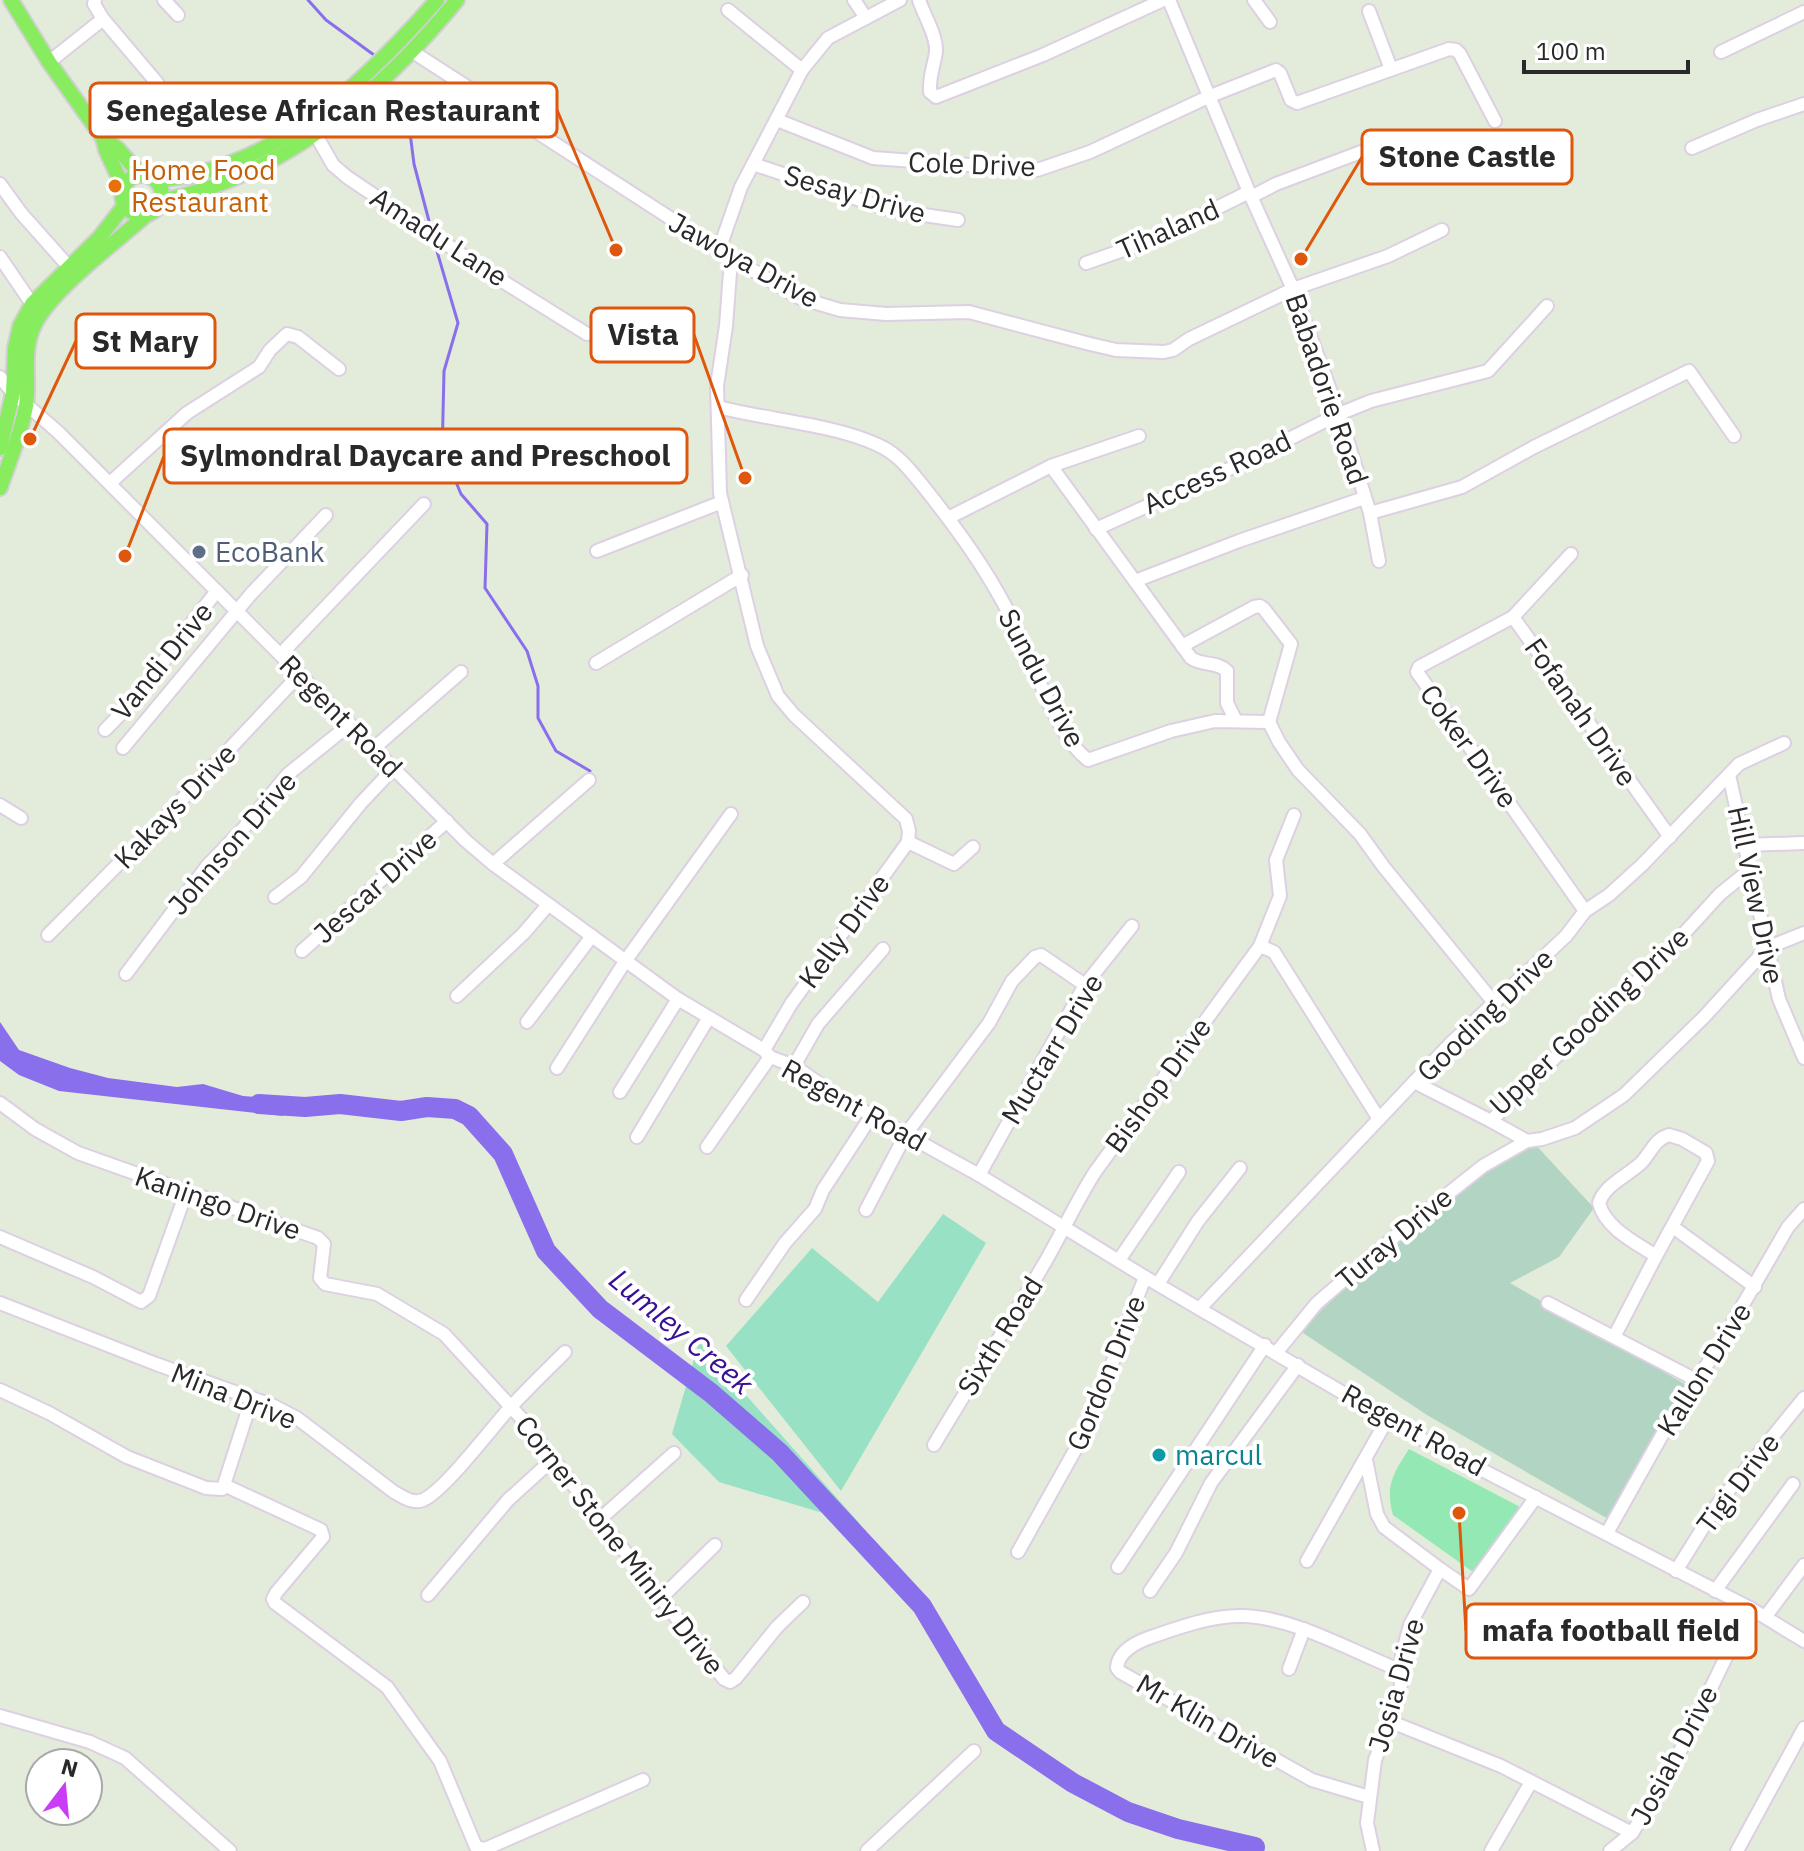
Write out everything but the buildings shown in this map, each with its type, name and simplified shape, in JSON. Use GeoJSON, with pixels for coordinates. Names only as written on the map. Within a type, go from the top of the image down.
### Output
{"type":"FeatureCollection","features":[{"type":"Feature","properties":{"kind":"main road"},"geometry":{"type":"LineString","coordinates":[[11,0],[49,62],[103,138],[118,149],[140,174],[157,180],[184,178],[220,168],[343,114],[413,52],[457,0]]}},
{"type":"Feature","properties":{"kind":"main road"},"geometry":{"type":"LineString","coordinates":[[161,201],[228,181],[312,128],[396,47],[437,0]]}},
{"type":"Feature","properties":{"kind":"main road"},"geometry":{"type":"LineString","coordinates":[[103,138],[123,187]]}},
{"type":"Feature","properties":{"kind":"main road"},"geometry":{"type":"LineString","coordinates":[[140,174],[127,180],[121,194],[124,206],[130,212],[145,216]]}},
{"type":"Feature","properties":{"kind":"main road"},"geometry":{"type":"LineString","coordinates":[[0,488],[26,404],[28,347],[41,312],[73,279],[158,208],[162,193],[157,180]]}},
{"type":"Feature","properties":{"kind":"main road"},"geometry":{"type":"LineString","coordinates":[[0,448],[13,393],[15,348],[20,326],[32,304],[99,238],[124,206]]}},
{"type":"Feature","properties":{"kind":"street"},"geometry":{"type":"LineString","coordinates":[[95,0],[94,4],[103,19],[158,84]]}},
{"type":"Feature","properties":{"kind":"street"},"geometry":{"type":"LineString","coordinates":[[164,0],[178,15]]}},
{"type":"Feature","properties":{"kind":"street"},"geometry":{"type":"LineString","coordinates":[[854,0],[866,18]]}},
{"type":"Feature","properties":{"kind":"street"},"geometry":{"type":"LineString","coordinates":[[719,250],[741,187],[802,70],[828,38],[900,0]]}},
{"type":"Feature","properties":{"kind":"street"},"geometry":{"type":"LineString","coordinates":[[919,0],[935,44],[936,54],[929,78],[930,92],[936,97],[1043,55],[1166,0]]}},
{"type":"Feature","properties":{"kind":"street","name":"Babadorie Road"},"geometry":{"type":"LineString","coordinates":[[1166,0],[1293,289],[1339,414],[1370,513],[1379,561]]}},
{"type":"Feature","properties":{"kind":"street"},"geometry":{"type":"LineString","coordinates":[[1254,0],[1270,22]]}},
{"type":"Feature","properties":{"kind":"street"},"geometry":{"type":"LineString","coordinates":[[728,10],[802,70]]}},
{"type":"Feature","properties":{"kind":"street"},"geometry":{"type":"LineString","coordinates":[[1369,11],[1391,69],[1449,49],[1456,50],[1495,121]]}},
{"type":"Feature","properties":{"kind":"street"},"geometry":{"type":"LineString","coordinates":[[1721,52],[1804,12]]}},
{"type":"Feature","properties":{"kind":"street"},"geometry":{"type":"LineString","coordinates":[[49,62],[103,19]]}},
{"type":"Feature","properties":{"kind":"street","name":"Jawoya Drive"},"geometry":{"type":"LineString","coordinates":[[413,52],[719,250],[800,298],[840,310],[886,314],[969,312],[1090,344],[1141,352],[1173,350],[1189,339],[1293,289],[1388,256],[1442,230]]}},
{"type":"Feature","properties":{"kind":"street","name":"Cole Drive"},"geometry":{"type":"LineString","coordinates":[[777,120],[873,158],[1037,170],[1090,152],[1208,97],[1276,70],[1291,100],[1297,103],[1391,69]]}},
{"type":"Feature","properties":{"kind":"street"},"geometry":{"type":"LineString","coordinates":[[1692,148],[1804,104]]}},
{"type":"Feature","properties":{"kind":"street","name":"Amadu Lane"},"geometry":{"type":"LineString","coordinates":[[312,128],[333,165],[347,177],[587,334]]}},
{"type":"Feature","properties":{"kind":"street","name":"Tihaland"},"geometry":{"type":"LineString","coordinates":[[1086,263],[1152,240],[1276,184],[1361,152]]}},
{"type":"Feature","properties":{"kind":"street","name":"Sesay Drive"},"geometry":{"type":"LineString","coordinates":[[753,164],[890,210],[958,220]]}},
{"type":"Feature","properties":{"kind":"street"},"geometry":{"type":"LineString","coordinates":[[0,184],[69,267]]}},
{"type":"Feature","properties":{"kind":"street"},"geometry":{"type":"LineString","coordinates":[[0,257],[32,304]]}},
{"type":"Feature","properties":{"kind":"street"},"geometry":{"type":"LineString","coordinates":[[731,259],[717,386],[722,502],[757,646],[778,696],[794,715],[906,819],[908,842],[954,864],[973,847]]}},
{"type":"Feature","properties":{"kind":"street","name":"Access Road"},"geometry":{"type":"LineString","coordinates":[[1096,529],[1371,401],[1488,371],[1547,306]]}},
{"type":"Feature","properties":{"kind":"street"},"geometry":{"type":"LineString","coordinates":[[110,483],[187,413],[259,367],[270,350],[287,334],[298,337],[339,369]]}},
{"type":"Feature","properties":{"kind":"street"},"geometry":{"type":"LineString","coordinates":[[1370,513],[1462,487],[1534,447],[1689,371],[1734,436]]}},
{"type":"Feature","properties":{"kind":"street","name":"Regent Road"},"geometry":{"type":"LineString","coordinates":[[0,377],[13,393],[110,483],[393,769],[493,864],[678,999],[767,1054],[794,1066],[840,1098],[979,1175],[1145,1277],[1388,1418],[1766,1616],[1804,1641]]}},
{"type":"Feature","properties":{"kind":"street","name":"Sundu Drive"},"geometry":{"type":"LineString","coordinates":[[718,407],[844,434],[880,446],[906,465],[950,517],[1008,611],[1037,680],[1067,734],[1088,760],[1171,731],[1215,721],[1269,722]]}},
{"type":"Feature","properties":{"kind":"street"},"geometry":{"type":"LineString","coordinates":[[950,517],[1051,466],[1139,436]]}},
{"type":"Feature","properties":{"kind":"street"},"geometry":{"type":"LineString","coordinates":[[1051,466],[1182,646],[1195,661],[1219,665],[1227,671],[1227,703],[1236,721]]}},
{"type":"Feature","properties":{"kind":"street"},"geometry":{"type":"LineString","coordinates":[[1135,581],[1364,498]]}},
{"type":"Feature","properties":{"kind":"street"},"geometry":{"type":"LineString","coordinates":[[597,551],[722,502]]}},
{"type":"Feature","properties":{"kind":"street"},"geometry":{"type":"LineString","coordinates":[[281,654],[424,504]]}},
{"type":"Feature","properties":{"kind":"street"},"geometry":{"type":"LineString","coordinates":[[123,748],[237,611],[326,515]]}},
{"type":"Feature","properties":{"kind":"street","name":"Fofanah Drive"},"geometry":{"type":"LineString","coordinates":[[1571,554],[1513,617],[1670,837]]}},
{"type":"Feature","properties":{"kind":"street"},"geometry":{"type":"LineString","coordinates":[[596,663],[742,575]]}},
{"type":"Feature","properties":{"kind":"street","name":"Vandi Drive"},"geometry":{"type":"LineString","coordinates":[[105,730],[144,690],[217,591]]}},
{"type":"Feature","properties":{"kind":"street"},"geometry":{"type":"LineString","coordinates":[[1182,646],[1254,607],[1264,609],[1291,644],[1269,722],[1279,742],[1298,770],[1360,834],[1495,1004]]}},
{"type":"Feature","properties":{"kind":"street","name":"Coker Drive"},"geometry":{"type":"LineString","coordinates":[[1513,617],[1419,667],[1417,672],[1585,911]]}},
{"type":"Feature","properties":{"kind":"street"},"geometry":{"type":"LineString","coordinates":[[374,748],[461,672]]}},
{"type":"Feature","properties":{"kind":"street","name":"Kakays Drive"},"geometry":{"type":"LineString","coordinates":[[48,935],[190,792],[300,674]]}},
{"type":"Feature","properties":{"kind":"street","name":"Johnson Drive"},"geometry":{"type":"LineString","coordinates":[[126,974],[207,866],[287,775],[350,724]]}},
{"type":"Feature","properties":{"kind":"street","name":"Gooding Drive"},"geometry":{"type":"LineString","coordinates":[[1201,1307],[1451,1043],[1566,936],[1585,911],[1609,895],[1670,837],[1739,764],[1784,743]]}},
{"type":"Feature","properties":{"kind":"street"},"geometry":{"type":"LineString","coordinates":[[275,897],[301,877],[393,769]]}},
{"type":"Feature","properties":{"kind":"street","name":"Hill View Drive"},"geometry":{"type":"LineString","coordinates":[[1729,775],[1779,999],[1804,1058]]}},
{"type":"Feature","properties":{"kind":"street"},"geometry":{"type":"LineString","coordinates":[[493,864],[589,780]]}},
{"type":"Feature","properties":{"kind":"street"},"geometry":{"type":"LineString","coordinates":[[0,805],[21,818]]}},
{"type":"Feature","properties":{"kind":"street"},"geometry":{"type":"LineString","coordinates":[[557,1068],[626,960],[731,814]]}},
{"type":"Feature","properties":{"kind":"street","name":"Bishop Drive"},"geometry":{"type":"LineString","coordinates":[[1065,1228],[1095,1172],[1260,946],[1280,896],[1276,860],[1294,815]]}},
{"type":"Feature","properties":{"kind":"street","name":"Jescar Drive"},"geometry":{"type":"LineString","coordinates":[[302,951],[447,821]]}},
{"type":"Feature","properties":{"kind":"street","name":"Kelly Drive"},"geometry":{"type":"LineString","coordinates":[[707,1147],[767,1054],[791,1004],[908,842]]}},
{"type":"Feature","properties":{"kind":"street"},"geometry":{"type":"LineString","coordinates":[[1746,845],[1804,843]]}},
{"type":"Feature","properties":{"kind":"street","name":"Upper Gooding Drive"},"geometry":{"type":"LineString","coordinates":[[1414,1082],[1491,1121],[1657,963],[1720,894],[1751,869]]}},
{"type":"Feature","properties":{"kind":"street"},"geometry":{"type":"LineString","coordinates":[[457,996],[523,934],[548,905]]}},
{"type":"Feature","properties":{"kind":"street","name":"Muctarr Drive"},"geometry":{"type":"LineString","coordinates":[[979,1175],[1085,985],[1132,926]]}},
{"type":"Feature","properties":{"kind":"street"},"geometry":{"type":"LineString","coordinates":[[1767,948],[1804,933]]}},
{"type":"Feature","properties":{"kind":"street"},"geometry":{"type":"LineString","coordinates":[[527,1022],[592,936]]}},
{"type":"Feature","properties":{"kind":"street"},"geometry":{"type":"LineString","coordinates":[[1260,946],[1274,952],[1379,1119]]}},
{"type":"Feature","properties":{"kind":"street","name":"Turay Drive"},"geometry":{"type":"LineString","coordinates":[[1276,1353],[1317,1303],[1412,1221],[1483,1166],[1527,1141],[1575,1128],[1624,1095],[1704,1017],[1767,948]]}},
{"type":"Feature","properties":{"kind":"street"},"geometry":{"type":"LineString","coordinates":[[794,1066],[818,1024],[883,949]]}},
{"type":"Feature","properties":{"kind":"street","name":"Muctarr Drive"},"geometry":{"type":"LineString","coordinates":[[866,1210],[906,1134],[989,1023],[1012,981],[1041,955],[1085,985]]}},
{"type":"Feature","properties":{"kind":"street"},"geometry":{"type":"LineString","coordinates":[[620,1092],[678,999]]}},
{"type":"Feature","properties":{"kind":"street"},"geometry":{"type":"LineString","coordinates":[[637,1137],[708,1019]]}},
{"type":"Feature","properties":{"kind":"street","name":"Kaningo Drive"},"geometry":{"type":"LineString","coordinates":[[0,1103],[35,1129],[78,1153],[318,1238],[324,1244],[320,1278],[325,1284],[377,1294],[444,1334],[510,1407]]}},
{"type":"Feature","properties":{"kind":"street"},"geometry":{"type":"LineString","coordinates":[[746,1300],[785,1243],[815,1209],[823,1190],[872,1115]]}},
{"type":"Feature","properties":{"kind":"street"},"geometry":{"type":"LineString","coordinates":[[1491,1121],[1527,1141]]}},
{"type":"Feature","properties":{"kind":"street"},"geometry":{"type":"LineString","coordinates":[[1614,1337],[1706,1166],[1708,1156],[1682,1139],[1669,1135],[1662,1137],[1637,1167],[1605,1191],[1599,1203],[1606,1218],[1617,1229],[1656,1256]]}},
{"type":"Feature","properties":{"kind":"street"},"geometry":{"type":"LineString","coordinates":[[1158,1284],[1198,1221],[1240,1168]]}},
{"type":"Feature","properties":{"kind":"street"},"geometry":{"type":"LineString","coordinates":[[1119,1260],[1179,1172]]}},
{"type":"Feature","properties":{"kind":"street"},"geometry":{"type":"LineString","coordinates":[[0,1237],[93,1277],[141,1302],[149,1296],[187,1190]]}},
{"type":"Feature","properties":{"kind":"street","name":"Kallon Drive"},"geometry":{"type":"LineString","coordinates":[[1607,1533],[1788,1227],[1804,1209]]}},
{"type":"Feature","properties":{"kind":"street"},"geometry":{"type":"LineString","coordinates":[[1673,1227],[1755,1287]]}},
{"type":"Feature","properties":{"kind":"street","name":"Sixth Road"},"geometry":{"type":"LineString","coordinates":[[934,1445],[1065,1228]]}},
{"type":"Feature","properties":{"kind":"street","name":"Gordon Drive"},"geometry":{"type":"LineString","coordinates":[[1018,1552],[1088,1427],[1145,1277]]}},
{"type":"Feature","properties":{"kind":"street","name":"Mina Drive"},"geometry":{"type":"LineString","coordinates":[[0,1303],[252,1398],[297,1418],[407,1500],[419,1502],[428,1497],[510,1407]]}},
{"type":"Feature","properties":{"kind":"street"},"geometry":{"type":"LineString","coordinates":[[1548,1303],[1696,1380]]}},
{"type":"Feature","properties":{"kind":"street"},"geometry":{"type":"LineString","coordinates":[[1118,1567],[1265,1345]]}},
{"type":"Feature","properties":{"kind":"street"},"geometry":{"type":"LineString","coordinates":[[510,1407],[565,1352]]}},
{"type":"Feature","properties":{"kind":"street"},"geometry":{"type":"LineString","coordinates":[[1150,1591],[1176,1553],[1211,1483],[1298,1365]]}},
{"type":"Feature","properties":{"kind":"street"},"geometry":{"type":"LineString","coordinates":[[0,1390],[49,1413],[127,1457],[218,1490],[224,1485],[252,1398]]}},
{"type":"Feature","properties":{"kind":"street","name":"Tigi Drive"},"geometry":{"type":"LineString","coordinates":[[1676,1571],[1717,1505],[1804,1398]]}},
{"type":"Feature","properties":{"kind":"street","name":"Corner Stone Miniry Drive"},"geometry":{"type":"LineString","coordinates":[[510,1407],[724,1679],[730,1682],[736,1678],[777,1627],[803,1602]]}},
{"type":"Feature","properties":{"kind":"street"},"geometry":{"type":"LineString","coordinates":[[1307,1561],[1388,1418]]}},
{"type":"Feature","properties":{"kind":"street"},"geometry":{"type":"LineString","coordinates":[[599,1520],[674,1453]]}},
{"type":"Feature","properties":{"kind":"street"},"geometry":{"type":"LineString","coordinates":[[428,1595],[508,1500],[552,1460]]}},
{"type":"Feature","properties":{"kind":"street"},"geometry":{"type":"LineString","coordinates":[[1366,1460],[1377,1514],[1384,1527],[1469,1589],[1536,1497]]}},
{"type":"Feature","properties":{"kind":"street"},"geometry":{"type":"LineString","coordinates":[[1715,1591],[1793,1484]]}},
{"type":"Feature","properties":{"kind":"street"},"geometry":{"type":"LineString","coordinates":[[224,1485],[321,1530],[321,1542],[273,1599],[387,1687],[399,1701],[440,1761],[479,1850],[643,1780]]}},
{"type":"Feature","properties":{"kind":"street"},"geometry":{"type":"LineString","coordinates":[[660,1599],[715,1545]]}},
{"type":"Feature","properties":{"kind":"street"},"geometry":{"type":"LineString","coordinates":[[1766,1616],[1804,1565]]}},
{"type":"Feature","properties":{"kind":"street","name":"Josia Drive"},"geometry":{"type":"LineString","coordinates":[[1373,1851],[1367,1823],[1378,1748],[1396,1706],[1402,1655],[1410,1625],[1440,1569]]}},
{"type":"Feature","properties":{"kind":"street","name":"Josiah Drive"},"geometry":{"type":"LineString","coordinates":[[1610,1851],[1632,1833],[1669,1774],[1750,1608]]}},
{"type":"Feature","properties":{"kind":"street","name":"Mr Klin Drive"},"geometry":{"type":"LineString","coordinates":[[1369,1797],[1312,1780],[1117,1668],[1117,1661],[1130,1646],[1151,1637],[1206,1621],[1240,1616],[1269,1619],[1304,1629],[1402,1671]]}},
{"type":"Feature","properties":{"kind":"street"},"geometry":{"type":"LineString","coordinates":[[1289,1669],[1304,1629]]}},
{"type":"Feature","properties":{"kind":"street"},"geometry":{"type":"LineString","coordinates":[[0,1716],[125,1758],[230,1851]]}},
{"type":"Feature","properties":{"kind":"street"},"geometry":{"type":"LineString","coordinates":[[1389,1721],[1501,1766],[1632,1833]]}},
{"type":"Feature","properties":{"kind":"street"},"geometry":{"type":"LineString","coordinates":[[1737,1851],[1804,1728]]}},
{"type":"Feature","properties":{"kind":"street"},"geometry":{"type":"LineString","coordinates":[[867,1851],[974,1751]]}},
{"type":"Feature","properties":{"kind":"street"},"geometry":{"type":"LineString","coordinates":[[1491,1851],[1531,1782]]}},
{"type":"Feature","properties":{"kind":"green space"},"geometry":{"type":"Polygon","coordinates":[[[1533,1142],[1594,1208],[1559,1257],[1510,1283],[1688,1386],[1610,1520],[1427,1415],[1300,1331],[1373,1260],[1480,1171],[1533,1142]]]}},
{"type":"Feature","properties":{"kind":"green space"},"geometry":{"type":"Polygon","coordinates":[[[943,1214],[986,1243],[841,1491],[726,1346],[812,1248],[878,1302],[943,1214]]]}},
{"type":"Feature","properties":{"kind":"green space"},"geometry":{"type":"Polygon","coordinates":[[[699,1342],[860,1524],[719,1482],[672,1434],[699,1342]]]}},
{"type":"Feature","properties":{"kind":"green space"},"geometry":{"type":"Polygon","coordinates":[[[1409,1449],[1528,1511],[1480,1577],[1393,1515],[1390,1488],[1409,1449]]]}},
{"type":"Feature","properties":{"kind":"shaded area"},"geometry":{"type":"Polygon","coordinates":[[[0,1022],[19,1050],[70,1068],[108,1078],[177,1087],[203,1084],[243,1096],[286,1099],[283,1116],[59,1091],[19,1075],[0,1061],[0,1022]]]}},
{"type":"Feature","properties":{"kind":"waterway"},"geometry":{"type":"LineString","coordinates":[[308,0],[326,20],[374,55]]}},
{"type":"Feature","properties":{"kind":"waterway"},"geometry":{"type":"LineString","coordinates":[[404,86],[414,164],[429,221]]}},
{"type":"Feature","properties":{"kind":"waterway"},"geometry":{"type":"LineString","coordinates":[[434,241],[458,323],[444,371],[442,457],[448,463],[461,494],[487,524],[485,588],[527,651],[538,686],[538,718],[556,751],[590,771]]}},
{"type":"Feature","properties":{"kind":"waterway","name":"Lumley Creek"},"geometry":{"type":"LineString","coordinates":[[259,1104],[305,1107],[340,1104],[401,1111],[427,1107],[455,1109],[469,1116],[503,1154],[546,1251],[600,1309],[711,1393],[780,1453],[922,1606],[996,1731],[1073,1783],[1128,1812],[1178,1829],[1255,1847]]}},
{"type":"Feature","properties":{"kind":"waterway","name":"Lumley Creek"},"geometry":{"type":"LineString","coordinates":[[1255,1847],[1256,1851]]}},
{"type":"Feature","properties":{"kind":"place","name":"Home Food Restaurant"},"geometry":{"type":"Point","coordinates":[115,186]}},
{"type":"Feature","properties":{"kind":"place","name":"Senegalese African Restaurant"},"geometry":{"type":"Point","coordinates":[616,250]}},
{"type":"Feature","properties":{"kind":"place","name":"Stone Castle"},"geometry":{"type":"Point","coordinates":[1301,259]}},
{"type":"Feature","properties":{"kind":"place","name":"St Mary"},"geometry":{"type":"Point","coordinates":[30,439]}},
{"type":"Feature","properties":{"kind":"place","name":"Vista"},"geometry":{"type":"Point","coordinates":[745,478]}},
{"type":"Feature","properties":{"kind":"place","name":"EcoBank"},"geometry":{"type":"Point","coordinates":[199,552]}},
{"type":"Feature","properties":{"kind":"place","name":"Sylmondral Daycare and Preschool"},"geometry":{"type":"Point","coordinates":[125,556]}},
{"type":"Feature","properties":{"kind":"place","name":"marcul"},"geometry":{"type":"Point","coordinates":[1159,1455]}},
{"type":"Feature","properties":{"kind":"place","name":"mafa football field"},"geometry":{"type":"Point","coordinates":[1459,1513]}}]}
